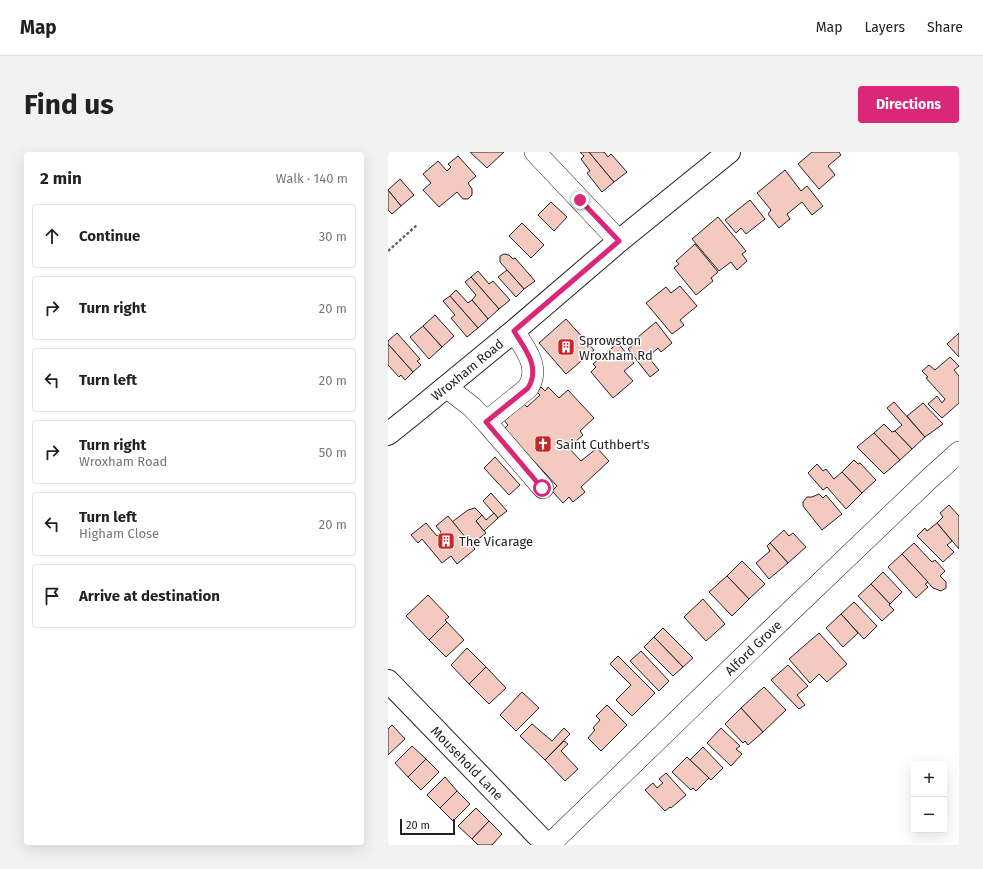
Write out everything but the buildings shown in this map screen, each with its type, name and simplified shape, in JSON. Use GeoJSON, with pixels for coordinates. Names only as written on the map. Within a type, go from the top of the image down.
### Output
{"type":"FeatureCollection","features":[{"type":"Feature","properties":{"kind":"main road","name":"Wroxham Road"},"geometry":{"type":"LineString","coordinates":[[388,433],[514,331],[619,241],[729,152]]}},
{"type":"Feature","properties":{"kind":"main road","name":"Mousehold Lane"},"geometry":{"type":"LineString","coordinates":[[388,681],[548,845]]}},
{"type":"Feature","properties":{"kind":"street"},"geometry":{"type":"LineString","coordinates":[[536,152],[619,241]]}},
{"type":"Feature","properties":{"kind":"street"},"geometry":{"type":"LineString","coordinates":[[486,422],[528,388],[531,383],[533,374],[531,360],[514,331]]}},
{"type":"Feature","properties":{"kind":"street"},"geometry":{"type":"LineString","coordinates":[[446,387],[472,407],[542,488]]}},
{"type":"Feature","properties":{"kind":"street","name":"Alford Grove"},"geometry":{"type":"LineString","coordinates":[[548,845],[782,619],[959,452]]}},
{"type":"Feature","properties":{"kind":"path"},"geometry":{"type":"LineString","coordinates":[[388,251],[417,225]]}},
{"type":"Feature","properties":{"kind":"place","name":"Sprowston Wroxham Rd"},"geometry":{"type":"Point","coordinates":[566,347]}},
{"type":"Feature","properties":{"kind":"place","name":"Saint Cuthbert's"},"geometry":{"type":"Point","coordinates":[543,444]}},
{"type":"Feature","properties":{"kind":"place","name":"The Vicarage"},"geometry":{"type":"Point","coordinates":[446,541]}},
{"type":"Feature","properties":{"kind":"route"},"geometry":{"type":"LineString","coordinates":[[542,488],[486,422],[528,388],[531,383],[533,374],[531,360],[514,331],[619,241],[580,200]]}}]}
